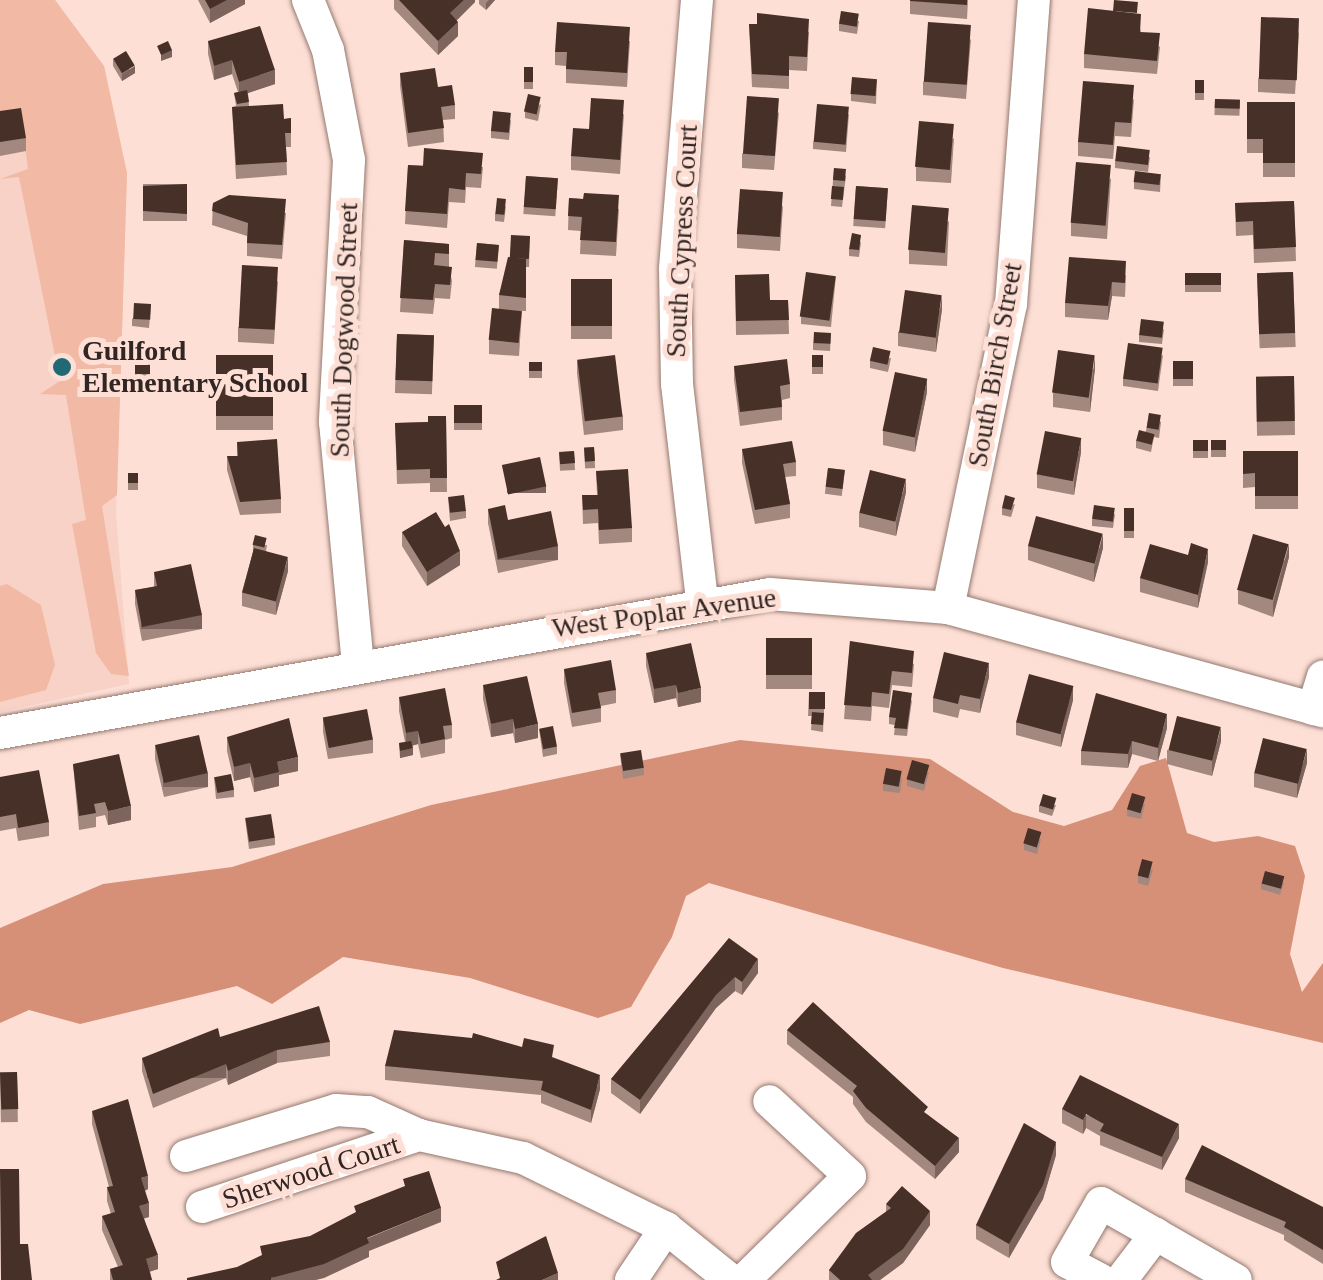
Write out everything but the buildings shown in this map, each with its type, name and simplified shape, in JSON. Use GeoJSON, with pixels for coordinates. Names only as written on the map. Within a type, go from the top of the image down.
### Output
{"type":"FeatureCollection","features":[{"type":"Feature","properties":{"kind":"street","name":"South Dogwood Street"},"geometry":{"type":"LineString","coordinates":[[308,0],[328,50],[349,160],[334,422],[358,665]]}},
{"type":"Feature","properties":{"kind":"street","name":"South Cypress Court"},"geometry":{"type":"LineString","coordinates":[[697,0],[676,308],[677,384],[702,601]]}},
{"type":"Feature","properties":{"kind":"street","name":"South Birch Street"},"geometry":{"type":"LineString","coordinates":[[948,608],[1011,304],[1034,0]]}},
{"type":"Feature","properties":{"kind":"street","name":"West Poplar Avenue"},"geometry":{"type":"LineString","coordinates":[[0,733],[702,601],[836,594],[948,608],[1318,710]]}},
{"type":"Feature","properties":{"kind":"street"},"geometry":{"type":"LineString","coordinates":[[1318,710],[1323,677]]}},
{"type":"Feature","properties":{"kind":"street"},"geometry":{"type":"LineString","coordinates":[[744,1280],[850,1176],[770,1101]]}},
{"type":"Feature","properties":{"kind":"street","name":"Sherwood Court"},"geometry":{"type":"LineString","coordinates":[[186,1156],[336,1110],[368,1112],[419,1135],[523,1158],[666,1228],[731,1280]]}},
{"type":"Feature","properties":{"kind":"street","name":"Sherwood Court"},"geometry":{"type":"LineString","coordinates":[[202,1207],[419,1135]]}},
{"type":"Feature","properties":{"kind":"street"},"geometry":{"type":"LineString","coordinates":[[1102,1280],[1066,1262],[1101,1203],[1236,1280]]}},
{"type":"Feature","properties":{"kind":"street"},"geometry":{"type":"LineString","coordinates":[[631,1280],[666,1228]]}},
{"type":"Feature","properties":{"kind":"street"},"geometry":{"type":"LineString","coordinates":[[1120,1280],[1156,1234]]}},
{"type":"Feature","properties":{"kind":"shaded area","name":"Guilford Elementary School"},"geometry":{"type":"Polygon","coordinates":[[[0,0],[55,0],[104,66],[127,173],[116,512],[129,684],[0,712],[0,0]]]}},
{"type":"Feature","properties":{"kind":"shaded area"},"geometry":{"type":"Polygon","coordinates":[[[0,0],[55,0],[104,66],[127,173],[117,495],[102,506],[129,676],[111,674],[96,653],[72,524],[86,520],[66,395],[40,394],[60,381],[19,177],[0,179],[28,169],[22,121],[0,124],[0,0]]]}},
{"type":"Feature","properties":{"kind":"shaded area"},"geometry":{"type":"Polygon","coordinates":[[[7,584],[41,605],[55,665],[46,690],[0,702],[0,586],[7,584]]]}},
{"type":"Feature","properties":{"kind":"shaded area"},"geometry":{"type":"Polygon","coordinates":[[[740,740],[930,759],[1013,812],[1064,826],[1112,810],[1140,766],[1166,758],[1187,833],[1214,842],[1258,836],[1295,846],[1305,876],[1290,954],[1302,992],[1323,963],[1323,1043],[1003,968],[709,883],[686,896],[672,937],[631,1007],[598,1018],[470,978],[343,957],[272,1004],[237,986],[80,1024],[29,1010],[0,1023],[0,928],[103,884],[232,867],[431,805],[740,740]]]}},
{"type":"Feature","properties":{"kind":"place","name":"Guilford Elementary School"},"geometry":{"type":"Point","coordinates":[62,367]}}]}
